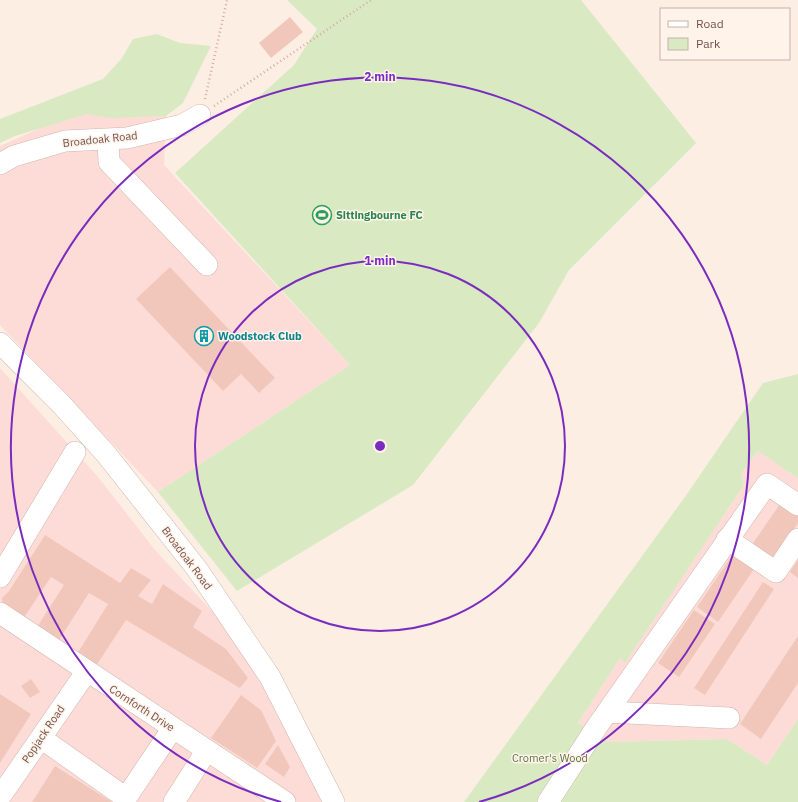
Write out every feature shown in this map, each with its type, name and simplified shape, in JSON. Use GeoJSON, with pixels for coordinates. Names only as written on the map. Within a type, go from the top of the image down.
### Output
{"type":"FeatureCollection","features":[{"type":"Feature","properties":{"kind":"street","name":"Broadoak Road"},"geometry":{"type":"LineString","coordinates":[[0,164],[14,156],[65,141],[127,138],[182,125],[200,115]]}},
{"type":"Feature","properties":{"kind":"street"},"geometry":{"type":"LineString","coordinates":[[108,140],[110,162],[208,265]]}},
{"type":"Feature","properties":{"kind":"street","name":"Broadoak Road"},"geometry":{"type":"LineString","coordinates":[[0,343],[60,404],[106,454],[197,569],[270,677],[334,802]]}},
{"type":"Feature","properties":{"kind":"street"},"geometry":{"type":"LineString","coordinates":[[0,577],[75,452]]}},
{"type":"Feature","properties":{"kind":"street"},"geometry":{"type":"LineString","coordinates":[[548,802],[607,712],[767,484],[798,505]]}},
{"type":"Feature","properties":{"kind":"street"},"geometry":{"type":"LineString","coordinates":[[727,540],[776,572],[798,539]]}},
{"type":"Feature","properties":{"kind":"street","name":"Cornforth Drive"},"geometry":{"type":"LineString","coordinates":[[0,613],[207,750],[277,800]]}},
{"type":"Feature","properties":{"kind":"street","name":"Popjack Road"},"geometry":{"type":"LineString","coordinates":[[0,797],[87,671]]}},
{"type":"Feature","properties":{"kind":"street"},"geometry":{"type":"LineString","coordinates":[[607,712],[729,718]]}},
{"type":"Feature","properties":{"kind":"street"},"geometry":{"type":"LineString","coordinates":[[40,738],[126,798],[173,728]]}},
{"type":"Feature","properties":{"kind":"street"},"geometry":{"type":"LineString","coordinates":[[174,802],[207,750]]}},
{"type":"Feature","properties":{"kind":"path"},"geometry":{"type":"LineString","coordinates":[[200,115],[227,0]]}},
{"type":"Feature","properties":{"kind":"path"},"geometry":{"type":"LineString","coordinates":[[200,115],[371,0]]}},
{"type":"Feature","properties":{"kind":"shaded area"},"geometry":{"type":"Polygon","coordinates":[[[87,114],[166,116],[164,165],[350,365],[158,492],[0,325],[0,146],[47,125],[87,114]]]}},
{"type":"Feature","properties":{"kind":"shaded area"},"geometry":{"type":"Polygon","coordinates":[[[0,368],[98,477],[155,550],[222,622],[267,691],[323,802],[0,802],[0,368]]]}},
{"type":"Feature","properties":{"kind":"shaded area"},"geometry":{"type":"Polygon","coordinates":[[[759,450],[798,478],[798,719],[767,765],[727,739],[608,742],[578,723],[620,657],[625,662],[744,485],[741,474],[759,450]]]}},
{"type":"Feature","properties":{"kind":"green space"},"geometry":{"type":"Polygon","coordinates":[[[287,0],[581,0],[696,143],[569,270],[539,323],[413,485],[237,591],[158,492],[350,365],[175,173],[294,65],[317,29],[287,0]]]}},
{"type":"Feature","properties":{"kind":"green space"},"geometry":{"type":"Polygon","coordinates":[[[157,34],[180,43],[211,46],[183,103],[166,116],[111,118],[87,114],[15,136],[0,143],[0,119],[103,79],[122,58],[133,39],[157,34]]]}},
{"type":"Feature","properties":{"kind":"green space","name":"Cromer's Wood"},"geometry":{"type":"Polygon","coordinates":[[[798,374],[798,478],[758,451],[741,474],[744,485],[625,663],[620,658],[578,723],[608,742],[727,739],[767,765],[798,719],[798,802],[464,802],[687,494],[763,383],[798,374]]]}},
{"type":"Feature","properties":{"kind":"building"},"geometry":{"type":"Polygon","coordinates":[[[290,17],[303,32],[271,58],[259,43],[290,17]]]}},
{"type":"Feature","properties":{"kind":"building","name":"Woodstock Club"},"geometry":{"type":"Polygon","coordinates":[[[170,267],[275,378],[259,393],[241,374],[223,391],[136,299],[170,267]]]}},
{"type":"Feature","properties":{"kind":"building"},"geometry":{"type":"Polygon","coordinates":[[[782,501],[798,512],[798,523],[772,561],[751,546],[782,501]]]}},
{"type":"Feature","properties":{"kind":"building"},"geometry":{"type":"Polygon","coordinates":[[[45,535],[120,583],[131,568],[151,580],[138,596],[152,604],[163,584],[202,611],[193,627],[226,649],[248,678],[240,688],[126,620],[96,666],[77,654],[108,604],[89,593],[59,640],[37,627],[64,585],[51,577],[23,619],[3,606],[2,598],[9,591],[45,535]]]}},
{"type":"Feature","properties":{"kind":"building"},"geometry":{"type":"Polygon","coordinates":[[[733,554],[754,569],[718,622],[697,607],[733,554]]]}},
{"type":"Feature","properties":{"kind":"building"},"geometry":{"type":"Polygon","coordinates":[[[798,560],[798,578],[790,572],[798,560]]]}},
{"type":"Feature","properties":{"kind":"building"},"geometry":{"type":"Polygon","coordinates":[[[763,582],[774,589],[705,695],[694,688],[763,582]]]}},
{"type":"Feature","properties":{"kind":"building"},"geometry":{"type":"Polygon","coordinates":[[[694,610],[715,624],[679,677],[658,663],[694,610]]]}},
{"type":"Feature","properties":{"kind":"building"},"geometry":{"type":"Polygon","coordinates":[[[798,636],[798,683],[761,739],[740,724],[798,636]]]}},
{"type":"Feature","properties":{"kind":"building"},"geometry":{"type":"Polygon","coordinates":[[[31,679],[40,692],[30,698],[21,686],[31,679]]]}},
{"type":"Feature","properties":{"kind":"building"},"geometry":{"type":"Polygon","coordinates":[[[0,694],[31,714],[0,763],[0,694]]]}},
{"type":"Feature","properties":{"kind":"building"},"geometry":{"type":"Polygon","coordinates":[[[241,695],[261,710],[276,741],[257,768],[211,738],[241,695]]]}},
{"type":"Feature","properties":{"kind":"building"},"geometry":{"type":"Polygon","coordinates":[[[278,745],[290,767],[284,777],[265,764],[278,745]]]}},
{"type":"Feature","properties":{"kind":"building"},"geometry":{"type":"Polygon","coordinates":[[[55,766],[112,802],[32,802],[55,766]]]}},
{"type":"Feature","properties":{"kind":"place","name":"Sittingbourne FC"},"geometry":{"type":"Point","coordinates":[322,215]}},
{"type":"Feature","properties":{"kind":"place","name":"Woodstock Club"},"geometry":{"type":"Point","coordinates":[204,336]}}]}
